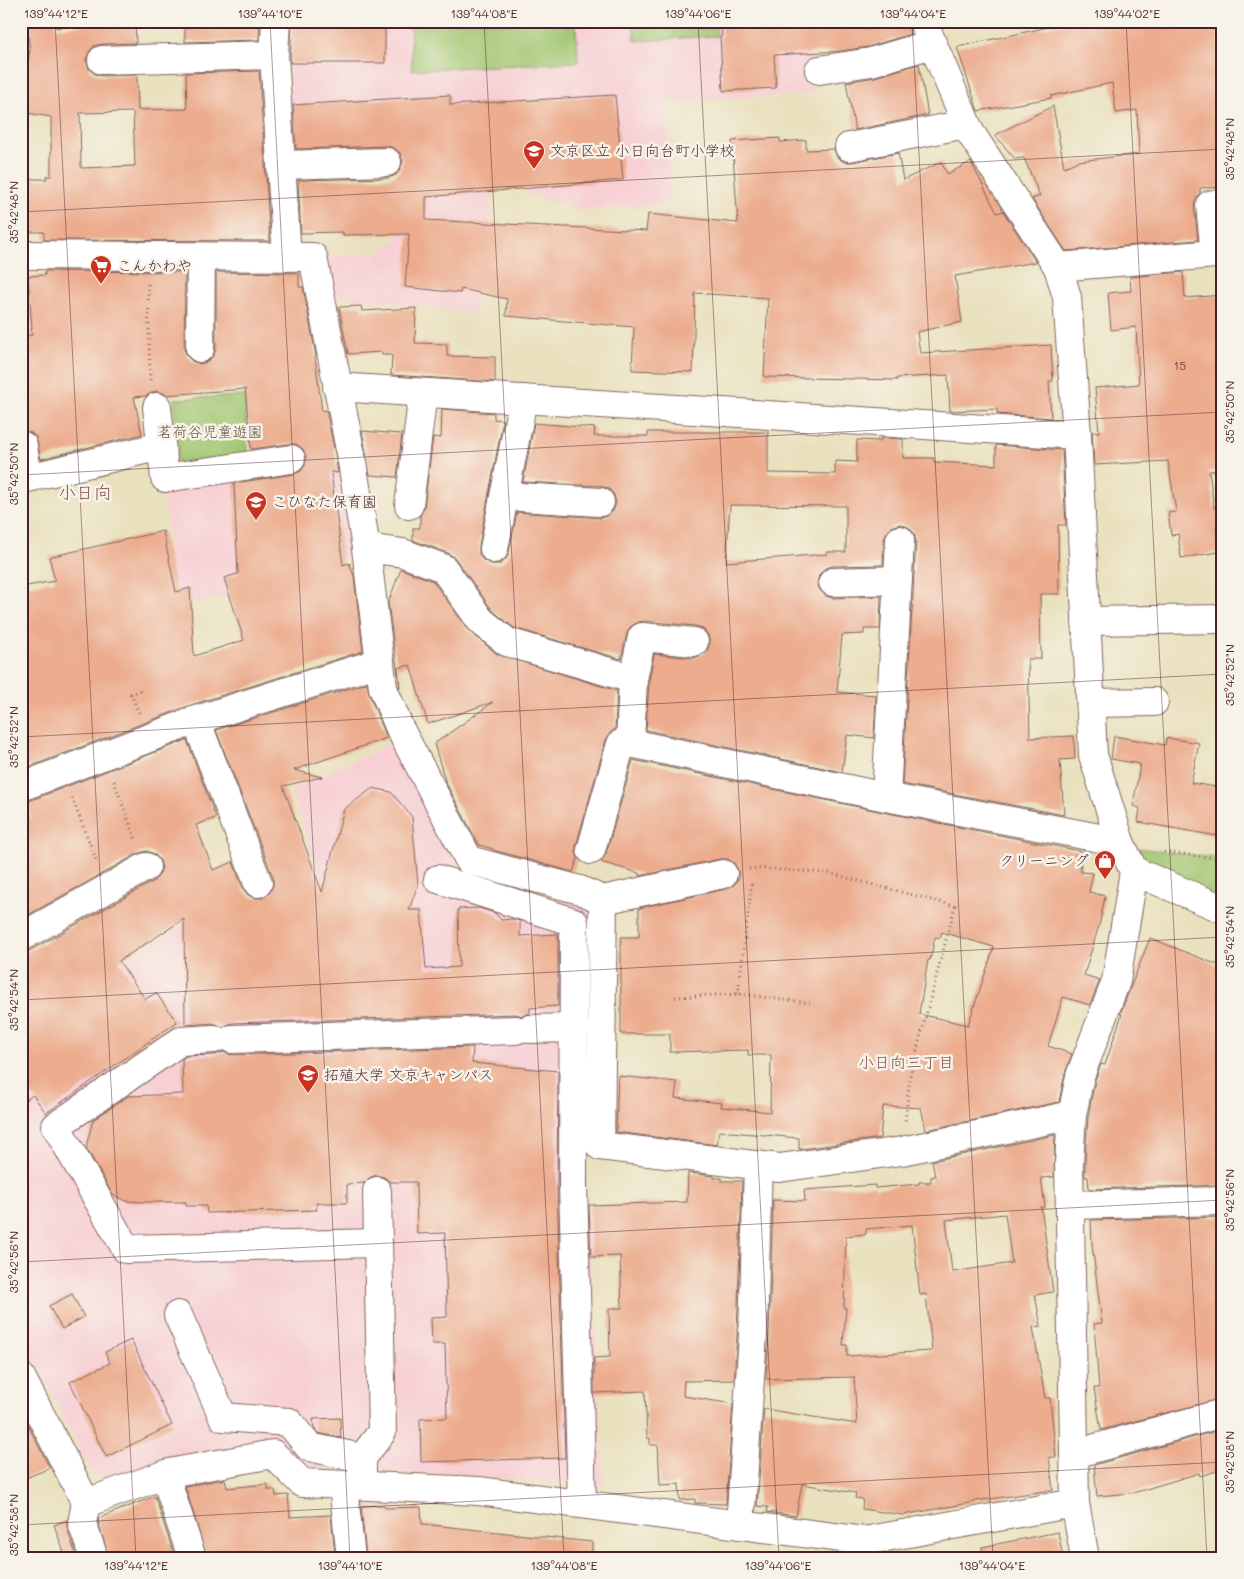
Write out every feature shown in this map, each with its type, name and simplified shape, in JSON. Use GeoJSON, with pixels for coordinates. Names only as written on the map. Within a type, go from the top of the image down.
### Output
{"type":"FeatureCollection","features":[{"type":"Feature","properties":{"kind":"street"},"geometry":{"type":"LineString","coordinates":[[276,21],[274,55],[287,257]]}},
{"type":"Feature","properties":{"kind":"street"},"geometry":{"type":"LineString","coordinates":[[819,70],[871,62],[927,33],[970,132],[1058,267],[1067,297],[1077,435],[1094,754],[1126,854],[1116,981],[1080,1076],[1072,1115],[1069,1162],[1075,1503],[1085,1558]]}},
{"type":"Feature","properties":{"kind":"street"},"geometry":{"type":"LineString","coordinates":[[102,60],[274,55]]}},
{"type":"Feature","properties":{"kind":"street"},"geometry":{"type":"LineString","coordinates":[[849,147],[966,124]]}},
{"type":"Feature","properties":{"kind":"street"},"geometry":{"type":"LineString","coordinates":[[281,166],[387,162]]}},
{"type":"Feature","properties":{"kind":"street"},"geometry":{"type":"LineString","coordinates":[[1058,267],[1215,254],[1210,205],[1223,202]]}},
{"type":"Feature","properties":{"kind":"street"},"geometry":{"type":"LineString","coordinates":[[21,255],[313,257],[350,450],[366,548],[383,688],[400,729],[469,860],[580,890],[603,900],[724,874]]}},
{"type":"Feature","properties":{"kind":"street"},"geometry":{"type":"LineString","coordinates":[[200,348],[201,257]]}},
{"type":"Feature","properties":{"kind":"street"},"geometry":{"type":"LineString","coordinates":[[337,387],[1077,435]]}},
{"type":"Feature","properties":{"kind":"street"},"geometry":{"type":"LineString","coordinates":[[409,505],[423,392]]}},
{"type":"Feature","properties":{"kind":"street"},"geometry":{"type":"LineString","coordinates":[[494,549],[523,399]]}},
{"type":"Feature","properties":{"kind":"street"},"geometry":{"type":"LineString","coordinates":[[156,408],[165,478],[292,459]]}},
{"type":"Feature","properties":{"kind":"street"},"geometry":{"type":"LineString","coordinates":[[21,446],[23,446],[28,478],[161,446]]}},
{"type":"Feature","properties":{"kind":"street"},"geometry":{"type":"LineString","coordinates":[[504,496],[600,502]]}},
{"type":"Feature","properties":{"kind":"street"},"geometry":{"type":"LineString","coordinates":[[886,797],[900,540]]}},
{"type":"Feature","properties":{"kind":"street"},"geometry":{"type":"LineString","coordinates":[[366,548],[403,553],[443,568],[481,621],[507,642],[633,679]]}},
{"type":"Feature","properties":{"kind":"street"},"geometry":{"type":"LineString","coordinates":[[834,582],[898,580]]}},
{"type":"Feature","properties":{"kind":"street"},"geometry":{"type":"LineString","coordinates":[[1086,621],[1223,619]]}},
{"type":"Feature","properties":{"kind":"street"},"geometry":{"type":"LineString","coordinates":[[630,743],[633,679],[642,637],[694,642]]}},
{"type":"Feature","properties":{"kind":"street"},"geometry":{"type":"LineString","coordinates":[[21,787],[196,720],[380,662]]}},
{"type":"Feature","properties":{"kind":"street"},"geometry":{"type":"LineString","coordinates":[[1091,703],[1154,702]]}},
{"type":"Feature","properties":{"kind":"street"},"geometry":{"type":"LineString","coordinates":[[196,720],[258,883]]}},
{"type":"Feature","properties":{"kind":"street"},"geometry":{"type":"LineString","coordinates":[[591,850],[621,744],[630,743],[886,797],[1126,854],[1223,909]]}},
{"type":"Feature","properties":{"kind":"street"},"geometry":{"type":"LineString","coordinates":[[21,936],[146,867]]}},
{"type":"Feature","properties":{"kind":"street"},"geometry":{"type":"LineString","coordinates":[[438,879],[574,922],[573,1185],[582,1504]]}},
{"type":"Feature","properties":{"kind":"street"},"geometry":{"type":"LineString","coordinates":[[603,900],[600,1146],[779,1168],[902,1151],[1072,1115]]}},
{"type":"Feature","properties":{"kind":"street"},"geometry":{"type":"LineString","coordinates":[[378,1243],[126,1249],[56,1126],[181,1041],[575,1028]]}},
{"type":"Feature","properties":{"kind":"street"},"geometry":{"type":"LineString","coordinates":[[740,1525],[753,1335],[758,1166]]}},
{"type":"Feature","properties":{"kind":"street"},"geometry":{"type":"LineString","coordinates":[[351,1558],[352,1485],[362,1458],[382,1432],[377,1191]]}},
{"type":"Feature","properties":{"kind":"street"},"geometry":{"type":"LineString","coordinates":[[1070,1205],[1223,1202]]}},
{"type":"Feature","properties":{"kind":"street"},"geometry":{"type":"LineString","coordinates":[[178,1315],[222,1417],[289,1422],[308,1447],[362,1458]]}},
{"type":"Feature","properties":{"kind":"street"},"geometry":{"type":"LineString","coordinates":[[21,1377],[86,1503],[82,1523],[94,1558]]}},
{"type":"Feature","properties":{"kind":"street"},"geometry":{"type":"LineString","coordinates":[[1074,1454],[1223,1413]]}},
{"type":"Feature","properties":{"kind":"street"},"geometry":{"type":"LineString","coordinates":[[86,1503],[165,1475],[273,1454],[302,1483],[479,1491],[864,1541],[1075,1503]]}},
{"type":"Feature","properties":{"kind":"street"},"geometry":{"type":"LineString","coordinates":[[165,1475],[192,1558]]}},
{"type":"Feature","properties":{"kind":"path"},"geometry":{"type":"LineString","coordinates":[[147,256],[150,404],[156,408]]}},
{"type":"Feature","properties":{"kind":"path"},"geometry":{"type":"LineString","coordinates":[[140,715],[132,694],[142,690]]}},
{"type":"Feature","properties":{"kind":"path"},"geometry":{"type":"LineString","coordinates":[[114,781],[146,867]]}},
{"type":"Feature","properties":{"kind":"path"},"geometry":{"type":"LineString","coordinates":[[70,794],[107,888]]}},
{"type":"Feature","properties":{"kind":"path"},"geometry":{"type":"LineString","coordinates":[[1126,854],[1146,849],[1223,859]]}},
{"type":"Feature","properties":{"kind":"path"},"geometry":{"type":"LineString","coordinates":[[724,874],[753,868],[829,873],[955,906],[910,1076],[902,1151]]}},
{"type":"Feature","properties":{"kind":"path"},"geometry":{"type":"LineString","coordinates":[[738,994],[752,878]]}},
{"type":"Feature","properties":{"kind":"path"},"geometry":{"type":"LineString","coordinates":[[675,997],[738,994],[810,1003]]}},
{"type":"Feature","properties":{"kind":"shaded area","name":"文京区立 小日向台町小学校"},"geometry":{"type":"Polygon","coordinates":[[[289,21],[806,21],[812,94],[666,103],[671,204],[576,210],[527,193],[527,185],[495,182],[475,313],[332,295],[324,254],[378,254],[398,238],[399,154],[292,158],[288,57],[289,21]]]}},
{"type":"Feature","properties":{"kind":"shaded area","name":"こひなた保育園"},"geometry":{"type":"Polygon","coordinates":[[[338,463],[351,556],[268,574],[260,593],[175,605],[163,485],[338,463]]]}},
{"type":"Feature","properties":{"kind":"shaded area","name":"拓殖大学 文京キャンパス"},"geometry":{"type":"Polygon","coordinates":[[[392,743],[460,867],[599,910],[592,1154],[585,1155],[604,1485],[424,1474],[362,1468],[305,1467],[273,1443],[114,1480],[92,1475],[21,1331],[21,1035],[60,1004],[151,944],[215,907],[272,898],[321,880],[291,790],[392,743]]]}},
{"type":"Feature","properties":{"kind":"green space"},"geometry":{"type":"Polygon","coordinates":[[[410,21],[576,21],[578,62],[412,70],[410,21]]]}},
{"type":"Feature","properties":{"kind":"green space"},"geometry":{"type":"Polygon","coordinates":[[[634,21],[716,21],[717,36],[635,41],[634,21]]]}},
{"type":"Feature","properties":{"kind":"green space","name":"茗荷谷児童遊園"},"geometry":{"type":"Polygon","coordinates":[[[245,396],[247,460],[178,472],[174,399],[245,396]]]}},
{"type":"Feature","properties":{"kind":"green space"},"geometry":{"type":"Polygon","coordinates":[[[1123,848],[1146,849],[1223,859],[1223,909],[1123,848]]]}},
{"type":"Feature","properties":{"kind":"building"},"geometry":{"type":"Polygon","coordinates":[[[26,21],[55,21],[56,28],[100,23],[100,21],[135,21],[136,43],[94,46],[86,60],[89,69],[95,74],[102,76],[137,75],[138,110],[187,109],[186,73],[259,71],[270,241],[44,240],[44,232],[21,232],[21,179],[47,179],[46,176],[51,176],[51,117],[21,112],[21,97],[30,50],[26,21]],[[133,112],[80,113],[81,168],[135,166],[133,112]]]}},
{"type":"Feature","properties":{"kind":"building"},"geometry":{"type":"Polygon","coordinates":[[[185,21],[260,21],[259,40],[185,42],[185,21]]]}},
{"type":"Feature","properties":{"kind":"building"},"geometry":{"type":"Polygon","coordinates":[[[292,21],[385,21],[385,63],[290,63],[292,21]]]}},
{"type":"Feature","properties":{"kind":"building"},"geometry":{"type":"Polygon","coordinates":[[[721,21],[907,21],[910,34],[868,47],[841,51],[774,55],[776,88],[723,91],[721,21]]]}},
{"type":"Feature","properties":{"kind":"building"},"geometry":{"type":"Polygon","coordinates":[[[1076,21],[1218,21],[1219,53],[1223,53],[1223,187],[1200,188],[1200,193],[1194,206],[1198,240],[1066,251],[1032,199],[1040,196],[1024,158],[1015,159],[995,135],[1053,106],[1064,167],[1078,161],[1139,154],[1137,110],[1116,113],[1112,83],[1051,96],[1051,98],[978,111],[957,47],[1076,21]]]}},
{"type":"Feature","properties":{"kind":"building"},"geometry":{"type":"Polygon","coordinates":[[[919,64],[928,115],[855,130],[846,82],[875,77],[919,64]]]}},
{"type":"Feature","properties":{"kind":"building"},"geometry":{"type":"Polygon","coordinates":[[[450,95],[450,105],[615,95],[623,180],[426,197],[426,220],[646,231],[648,214],[738,223],[732,141],[780,138],[780,142],[806,140],[806,150],[834,149],[837,157],[844,162],[898,153],[903,180],[941,162],[947,174],[971,162],[997,213],[1003,211],[1036,262],[955,276],[962,322],[917,332],[920,353],[1051,345],[1053,381],[1049,381],[1051,418],[997,414],[997,409],[950,411],[948,375],[897,378],[897,380],[764,377],[768,298],[695,293],[693,372],[632,370],[634,327],[506,316],[507,299],[461,289],[460,293],[405,287],[409,234],[343,235],[343,232],[301,233],[298,180],[388,178],[396,175],[403,161],[400,153],[394,148],[387,146],[296,149],[293,105],[450,95]]]}},
{"type":"Feature","properties":{"kind":"building"},"geometry":{"type":"Polygon","coordinates":[[[45,271],[185,272],[184,348],[186,355],[192,361],[200,364],[207,362],[213,356],[216,349],[216,272],[299,273],[299,287],[303,287],[316,356],[322,411],[326,410],[335,453],[338,473],[331,472],[343,565],[349,563],[354,576],[363,651],[191,705],[21,770],[21,587],[55,581],[49,557],[163,531],[176,592],[190,588],[194,656],[244,640],[224,578],[238,574],[234,483],[294,474],[301,471],[305,465],[306,457],[303,449],[296,444],[251,449],[245,389],[166,395],[156,391],[146,396],[134,397],[142,434],[41,459],[36,437],[30,432],[21,430],[21,336],[32,335],[28,276],[45,275],[45,271]]]}},
{"type":"Feature","properties":{"kind":"building"},"geometry":{"type":"Polygon","coordinates":[[[1183,272],[1185,298],[1223,295],[1223,470],[1209,471],[1214,508],[1223,506],[1223,525],[1216,526],[1219,552],[1181,558],[1178,534],[1171,535],[1168,513],[1176,512],[1168,461],[1094,465],[1092,432],[1099,432],[1095,388],[1139,384],[1136,327],[1111,330],[1108,293],[1131,291],[1130,277],[1183,272]]]}},
{"type":"Feature","properties":{"kind":"building"},"geometry":{"type":"Polygon","coordinates":[[[361,306],[362,311],[416,308],[415,343],[447,344],[447,356],[495,357],[495,382],[391,375],[392,355],[382,355],[382,352],[348,354],[339,307],[361,306]]]}},
{"type":"Feature","properties":{"kind":"building"},"geometry":{"type":"Polygon","coordinates":[[[442,409],[494,413],[494,419],[503,420],[479,546],[479,554],[483,560],[492,564],[500,564],[506,559],[517,512],[600,518],[607,516],[613,511],[616,503],[614,495],[609,489],[601,486],[523,482],[534,423],[595,428],[594,436],[648,436],[648,432],[768,432],[768,473],[835,474],[835,461],[857,462],[857,440],[881,441],[881,438],[903,439],[903,458],[934,458],[934,462],[996,465],[996,445],[1062,450],[1066,525],[1058,525],[1059,594],[1040,594],[1041,659],[1028,659],[1030,738],[1074,736],[1075,759],[1060,760],[1064,815],[902,784],[916,541],[914,533],[908,527],[901,524],[893,526],[887,532],[884,539],[883,565],[832,566],[824,569],[819,575],[817,583],[820,590],[826,596],[833,598],[881,596],[880,629],[864,629],[864,634],[842,635],[837,692],[876,695],[874,738],[847,735],[842,772],[646,730],[649,681],[654,654],[692,658],[700,656],[707,651],[710,643],[708,635],[703,629],[696,626],[637,622],[630,627],[627,633],[621,659],[514,628],[492,610],[455,558],[448,553],[413,540],[413,528],[420,528],[420,516],[424,507],[433,437],[441,438],[442,409]],[[730,505],[726,562],[827,554],[827,552],[846,552],[846,506],[730,505]]]}},
{"type":"Feature","properties":{"kind":"building"},"geometry":{"type":"Polygon","coordinates":[[[362,431],[402,434],[397,477],[370,475],[362,431]]]}},
{"type":"Feature","properties":{"kind":"building"},"geometry":{"type":"Polygon","coordinates":[[[401,569],[433,581],[468,630],[497,654],[617,691],[615,730],[611,732],[606,740],[576,846],[578,857],[573,872],[479,845],[446,783],[434,744],[493,702],[428,724],[410,665],[398,668],[400,688],[388,603],[401,569]]]}},
{"type":"Feature","properties":{"kind":"building"},"geometry":{"type":"Polygon","coordinates":[[[367,683],[369,694],[387,738],[294,770],[322,777],[283,786],[322,892],[344,809],[373,788],[391,792],[412,817],[418,884],[409,910],[421,910],[426,969],[459,967],[458,909],[479,908],[495,913],[501,920],[513,919],[520,921],[520,936],[558,934],[558,1006],[530,1008],[530,1013],[522,1016],[516,1014],[232,1023],[223,1027],[213,1023],[185,1025],[184,919],[119,961],[145,999],[156,993],[177,1022],[46,1113],[33,1095],[21,1103],[21,953],[29,951],[154,881],[162,868],[160,860],[154,854],[147,851],[139,853],[21,919],[21,823],[32,818],[26,802],[187,740],[216,818],[196,825],[213,870],[233,862],[243,889],[248,895],[255,898],[263,898],[270,892],[273,885],[273,877],[216,730],[367,683]]]}},
{"type":"Feature","properties":{"kind":"building"},"geometry":{"type":"Polygon","coordinates":[[[1114,736],[1165,745],[1166,738],[1199,743],[1191,783],[1223,788],[1223,837],[1138,822],[1140,808],[1133,806],[1140,764],[1111,759],[1114,736]]]}},
{"type":"Feature","properties":{"kind":"building"},"geometry":{"type":"Polygon","coordinates":[[[633,760],[1080,851],[1081,872],[1093,873],[1089,892],[1105,896],[1100,922],[1084,975],[1100,980],[1090,1005],[1063,997],[1048,1046],[1072,1054],[1065,1073],[1059,1102],[926,1130],[921,1108],[883,1106],[880,1138],[801,1149],[799,1149],[799,1138],[719,1131],[717,1145],[616,1132],[618,1076],[677,1082],[675,1098],[722,1103],[721,1107],[770,1112],[771,1055],[748,1055],[748,1050],[670,1052],[670,1034],[621,1034],[621,937],[639,937],[639,908],[726,889],[734,885],[738,879],[738,871],[734,863],[728,859],[720,859],[639,876],[639,873],[601,862],[606,854],[633,760]],[[942,932],[940,938],[935,937],[930,960],[928,960],[919,1014],[968,1025],[994,947],[942,932]]]}},
{"type":"Feature","properties":{"kind":"building"},"geometry":{"type":"Polygon","coordinates":[[[1150,938],[1223,967],[1223,1131],[1220,1150],[1222,1185],[1089,1189],[1088,1177],[1085,1177],[1085,1162],[1088,1117],[1095,1080],[1101,1064],[1105,1065],[1122,1014],[1120,1014],[1150,938]]]}},
{"type":"Feature","properties":{"kind":"building"},"geometry":{"type":"Polygon","coordinates":[[[473,1047],[472,1063],[558,1071],[557,1185],[565,1458],[421,1462],[420,1419],[447,1418],[445,1344],[432,1344],[431,1318],[447,1317],[445,1233],[417,1234],[416,1182],[390,1182],[384,1177],[376,1175],[364,1183],[347,1184],[347,1203],[316,1203],[317,1210],[207,1213],[206,1206],[186,1206],[186,1202],[126,1201],[113,1195],[87,1149],[93,1120],[128,1096],[183,1094],[182,1059],[186,1056],[215,1055],[223,1052],[232,1055],[473,1047]]]}},
{"type":"Feature","properties":{"kind":"building"},"geometry":{"type":"Polygon","coordinates":[[[1055,1135],[1054,1177],[1041,1178],[1045,1207],[1041,1207],[1053,1292],[1035,1295],[1041,1326],[1033,1327],[1045,1398],[1050,1398],[1056,1457],[1049,1457],[1053,1490],[975,1501],[903,1515],[862,1509],[863,1499],[855,1498],[856,1493],[802,1484],[796,1516],[767,1512],[768,1507],[757,1506],[764,1409],[857,1424],[854,1377],[766,1379],[773,1200],[805,1201],[804,1190],[875,1185],[875,1188],[931,1182],[931,1177],[935,1176],[932,1161],[1055,1135]],[[1005,1214],[946,1220],[952,1272],[1012,1263],[1005,1214]],[[912,1225],[866,1229],[866,1234],[846,1236],[844,1308],[846,1308],[843,1345],[847,1345],[847,1356],[932,1351],[926,1294],[920,1295],[912,1225]]]}},
{"type":"Feature","properties":{"kind":"building"},"geometry":{"type":"Polygon","coordinates":[[[688,1173],[714,1176],[714,1178],[722,1178],[722,1181],[742,1181],[734,1380],[684,1381],[683,1396],[733,1404],[726,1504],[695,1503],[695,1499],[680,1500],[679,1484],[660,1485],[658,1445],[650,1445],[650,1438],[647,1438],[645,1391],[594,1393],[594,1358],[610,1357],[609,1308],[622,1308],[620,1256],[591,1257],[589,1205],[687,1202],[688,1173]]]}},
{"type":"Feature","properties":{"kind":"building"},"geometry":{"type":"Polygon","coordinates":[[[1223,1217],[1223,1398],[1101,1430],[1094,1388],[1099,1388],[1094,1324],[1102,1323],[1092,1244],[1091,1220],[1223,1217]]]}},
{"type":"Feature","properties":{"kind":"building"},"geometry":{"type":"Polygon","coordinates":[[[72,1294],[84,1317],[62,1329],[49,1306],[72,1294]]]}},
{"type":"Feature","properties":{"kind":"building"},"geometry":{"type":"Polygon","coordinates":[[[131,1340],[172,1425],[106,1457],[70,1382],[110,1363],[105,1352],[131,1340]]]}},
{"type":"Feature","properties":{"kind":"building"},"geometry":{"type":"Polygon","coordinates":[[[21,1412],[50,1468],[21,1480],[21,1412]]]}},
{"type":"Feature","properties":{"kind":"building"},"geometry":{"type":"Polygon","coordinates":[[[340,1418],[341,1438],[318,1433],[314,1428],[313,1419],[340,1418]]]}},
{"type":"Feature","properties":{"kind":"building"},"geometry":{"type":"Polygon","coordinates":[[[1223,1429],[1223,1469],[1200,1476],[1199,1473],[1133,1493],[1097,1496],[1094,1465],[1223,1429]]]}},
{"type":"Feature","properties":{"kind":"building"},"geometry":{"type":"Polygon","coordinates":[[[225,1479],[227,1488],[268,1484],[268,1490],[275,1490],[276,1496],[288,1495],[290,1517],[331,1515],[335,1555],[300,1558],[207,1558],[185,1486],[225,1479]]]}},
{"type":"Feature","properties":{"kind":"building"},"geometry":{"type":"Polygon","coordinates":[[[155,1496],[175,1558],[109,1558],[98,1522],[99,1518],[155,1496]]]}},
{"type":"Feature","properties":{"kind":"building"},"geometry":{"type":"Polygon","coordinates":[[[384,1505],[385,1508],[421,1507],[422,1524],[592,1542],[592,1558],[366,1558],[361,1506],[384,1505]]]}},
{"type":"Feature","properties":{"kind":"building"},"geometry":{"type":"Polygon","coordinates":[[[67,1520],[67,1528],[77,1558],[66,1558],[54,1525],[67,1520]]]}},
{"type":"Feature","properties":{"kind":"building"},"geometry":{"type":"Polygon","coordinates":[[[1058,1532],[1063,1558],[983,1558],[982,1547],[1058,1532]]]}},
{"type":"Feature","properties":{"kind":"place","name":"文京区立 小日向台町小学校"},"geometry":{"type":"Point","coordinates":[534,170]}},
{"type":"Feature","properties":{"kind":"place","name":"こんかわや"},"geometry":{"type":"Point","coordinates":[101,285]}},
{"type":"Feature","properties":{"kind":"place","name":"こひなた保育園"},"geometry":{"type":"Point","coordinates":[256,521]}},
{"type":"Feature","properties":{"kind":"place","name":"クリーニング"},"geometry":{"type":"Point","coordinates":[1105,880]}},
{"type":"Feature","properties":{"kind":"place","name":"拓殖大学 文京キャンパス"},"geometry":{"type":"Point","coordinates":[308,1094]}},
{"type":"Feature","properties":{"kind":"district","name":"小日向"},"geometry":{"type":"Point","coordinates":[85,493]}},
{"type":"Feature","properties":{"kind":"district","name":"小日向三丁目"},"geometry":{"type":"Point","coordinates":[906,1062]}}]}
